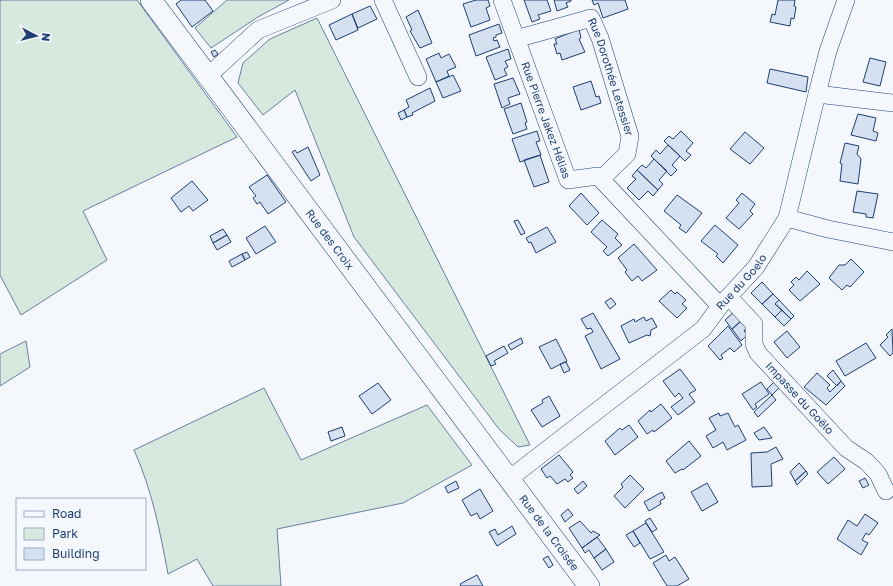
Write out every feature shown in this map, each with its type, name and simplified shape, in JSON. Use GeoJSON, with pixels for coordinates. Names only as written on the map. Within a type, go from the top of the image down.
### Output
{"type":"FeatureCollection","features":[{"type":"Feature","properties":{"kind":"main road","name":"Rue des Croix"},"geometry":{"type":"LineString","coordinates":[[151,0],[509,478]]}},
{"type":"Feature","properties":{"kind":"main road","name":"Rue de la Croisée"},"geometry":{"type":"LineString","coordinates":[[509,478],[589,586]]}},
{"type":"Feature","properties":{"kind":"street"},"geometry":{"type":"LineString","coordinates":[[208,76],[258,30],[332,0]]}},
{"type":"Feature","properties":{"kind":"street"},"geometry":{"type":"LineString","coordinates":[[383,0],[418,77]]}},
{"type":"Feature","properties":{"kind":"street","name":"Rue Pierre Jakez Hélias"},"geometry":{"type":"LineString","coordinates":[[502,0],[568,180],[598,176],[601,178]]}},
{"type":"Feature","properties":{"kind":"street","name":"Rue du Goelo"},"geometry":{"type":"LineString","coordinates":[[509,478],[703,329],[724,301],[756,267],[787,218],[816,94],[828,51],[846,0]]}},
{"type":"Feature","properties":{"kind":"street","name":"Rue Dorothée Letessier"},"geometry":{"type":"LineString","coordinates":[[516,39],[591,18],[600,38],[630,136],[627,154],[601,178]]}},
{"type":"Feature","properties":{"kind":"street"},"geometry":{"type":"LineString","coordinates":[[816,94],[893,103]]}},
{"type":"Feature","properties":{"kind":"street"},"geometry":{"type":"LineString","coordinates":[[601,178],[724,301]]}},
{"type":"Feature","properties":{"kind":"street"},"geometry":{"type":"LineString","coordinates":[[787,218],[828,229],[893,242]]}},
{"type":"Feature","properties":{"kind":"street","name":"Impasse du Goëlo"},"geometry":{"type":"LineString","coordinates":[[724,301],[754,324],[754,344],[758,353],[846,448],[867,462],[878,474],[886,491]]}},
{"type":"Feature","properties":{"kind":"green space"},"geometry":{"type":"Polygon","coordinates":[[[137,0],[237,137],[83,211],[107,260],[21,315],[0,275],[0,1],[137,0]]]}},
{"type":"Feature","properties":{"kind":"green space"},"geometry":{"type":"Polygon","coordinates":[[[227,0],[289,0],[258,17],[211,48],[195,28],[227,0]]]}},
{"type":"Feature","properties":{"kind":"green space"},"geometry":{"type":"Polygon","coordinates":[[[317,18],[530,445],[518,447],[499,429],[354,237],[295,90],[263,115],[238,83],[243,63],[270,39],[317,18]]]}},
{"type":"Feature","properties":{"kind":"green space"},"geometry":{"type":"Polygon","coordinates":[[[26,341],[30,367],[0,386],[0,354],[26,341]]]}},
{"type":"Feature","properties":{"kind":"green space"},"geometry":{"type":"Polygon","coordinates":[[[264,388],[301,460],[427,405],[472,465],[403,503],[277,529],[281,586],[213,586],[197,559],[168,574],[151,495],[134,450],[264,388]]]}},
{"type":"Feature","properties":{"kind":"building"},"geometry":{"type":"Polygon","coordinates":[[[181,0],[205,0],[213,11],[192,27],[176,4],[181,0]]]}},
{"type":"Feature","properties":{"kind":"building"},"geometry":{"type":"Polygon","coordinates":[[[476,0],[488,0],[490,6],[486,8],[490,20],[471,27],[463,4],[476,0]]]}},
{"type":"Feature","properties":{"kind":"building"},"geometry":{"type":"Polygon","coordinates":[[[524,0],[547,0],[551,11],[538,15],[540,19],[532,22],[524,0]]]}},
{"type":"Feature","properties":{"kind":"building"},"geometry":{"type":"Polygon","coordinates":[[[554,0],[571,1],[566,3],[568,7],[557,11],[554,0]]]}},
{"type":"Feature","properties":{"kind":"building"},"geometry":{"type":"Polygon","coordinates":[[[592,0],[625,0],[628,9],[603,18],[598,3],[594,5],[592,0]]]}},
{"type":"Feature","properties":{"kind":"building"},"geometry":{"type":"Polygon","coordinates":[[[778,0],[795,0],[794,6],[796,7],[794,19],[791,18],[790,26],[770,22],[772,14],[775,15],[778,0]]]}},
{"type":"Feature","properties":{"kind":"building"},"geometry":{"type":"Polygon","coordinates":[[[370,6],[377,19],[358,28],[352,14],[370,6]]]}},
{"type":"Feature","properties":{"kind":"building"},"geometry":{"type":"Polygon","coordinates":[[[418,10],[432,43],[420,48],[410,31],[412,30],[406,17],[418,10]]]}},
{"type":"Feature","properties":{"kind":"building"},"geometry":{"type":"Polygon","coordinates":[[[352,14],[358,30],[336,40],[329,25],[352,14]]]}},
{"type":"Feature","properties":{"kind":"building"},"geometry":{"type":"Polygon","coordinates":[[[499,24],[502,33],[493,38],[494,41],[497,40],[500,47],[476,56],[469,35],[499,24]]]}},
{"type":"Feature","properties":{"kind":"building"},"geometry":{"type":"Polygon","coordinates":[[[579,29],[581,38],[579,39],[585,52],[562,60],[560,53],[557,54],[554,44],[557,44],[555,39],[579,29]]]}},
{"type":"Feature","properties":{"kind":"building"},"geometry":{"type":"Polygon","coordinates":[[[508,49],[511,59],[505,61],[508,67],[504,69],[507,75],[495,80],[486,57],[508,49]]]}},
{"type":"Feature","properties":{"kind":"building"},"geometry":{"type":"Polygon","coordinates":[[[215,50],[218,54],[214,57],[211,52],[215,50]]]}},
{"type":"Feature","properties":{"kind":"building"},"geometry":{"type":"Polygon","coordinates":[[[439,53],[441,58],[449,54],[456,67],[447,71],[449,76],[436,82],[426,59],[439,53]]]}},
{"type":"Feature","properties":{"kind":"building"},"geometry":{"type":"Polygon","coordinates":[[[870,58],[886,62],[880,86],[863,82],[870,58]]]}},
{"type":"Feature","properties":{"kind":"building"},"geometry":{"type":"Polygon","coordinates":[[[770,69],[808,77],[806,92],[767,83],[770,69]]]}},
{"type":"Feature","properties":{"kind":"building"},"geometry":{"type":"Polygon","coordinates":[[[453,75],[461,91],[443,98],[436,82],[453,75]]]}},
{"type":"Feature","properties":{"kind":"building"},"geometry":{"type":"Polygon","coordinates":[[[513,78],[520,94],[508,98],[510,104],[502,108],[494,84],[513,78]]]}},
{"type":"Feature","properties":{"kind":"building"},"geometry":{"type":"Polygon","coordinates":[[[591,81],[596,97],[599,96],[601,103],[581,110],[573,87],[591,81]]]}},
{"type":"Feature","properties":{"kind":"building"},"geometry":{"type":"Polygon","coordinates":[[[430,88],[435,101],[412,113],[413,115],[407,117],[404,110],[409,107],[406,100],[430,88]]]}},
{"type":"Feature","properties":{"kind":"building"},"geometry":{"type":"Polygon","coordinates":[[[521,103],[527,122],[525,123],[527,129],[513,134],[504,109],[521,103]]]}},
{"type":"Feature","properties":{"kind":"building"},"geometry":{"type":"Polygon","coordinates":[[[404,110],[407,117],[401,120],[398,113],[404,110]]]}},
{"type":"Feature","properties":{"kind":"building"},"geometry":{"type":"Polygon","coordinates":[[[858,114],[876,118],[873,131],[878,133],[876,141],[851,135],[858,114]]]}},
{"type":"Feature","properties":{"kind":"building"},"geometry":{"type":"Polygon","coordinates":[[[537,131],[540,141],[536,142],[541,155],[520,162],[512,139],[537,131]]]}},
{"type":"Feature","properties":{"kind":"building"},"geometry":{"type":"Polygon","coordinates":[[[681,131],[693,143],[686,151],[691,155],[685,161],[664,141],[669,136],[673,139],[681,131]]]}},
{"type":"Feature","properties":{"kind":"building"},"geometry":{"type":"Polygon","coordinates":[[[745,132],[764,148],[750,164],[730,149],[745,132]]]}},
{"type":"Feature","properties":{"kind":"building"},"geometry":{"type":"Polygon","coordinates":[[[845,143],[859,146],[857,154],[861,159],[858,184],[840,181],[842,164],[840,163],[845,143]]]}},
{"type":"Feature","properties":{"kind":"building"},"geometry":{"type":"Polygon","coordinates":[[[668,145],[680,156],[672,165],[677,170],[671,176],[651,156],[656,150],[660,154],[668,145]]]}},
{"type":"Feature","properties":{"kind":"building"},"geometry":{"type":"Polygon","coordinates":[[[308,147],[320,175],[311,181],[292,152],[295,150],[297,153],[308,147]]]}},
{"type":"Feature","properties":{"kind":"building"},"geometry":{"type":"Polygon","coordinates":[[[540,155],[549,182],[534,187],[524,160],[540,155]]]}},
{"type":"Feature","properties":{"kind":"building"},"geometry":{"type":"Polygon","coordinates":[[[654,159],[667,171],[659,180],[663,184],[658,190],[637,170],[642,165],[646,168],[654,159]]]}},
{"type":"Feature","properties":{"kind":"building"},"geometry":{"type":"Polygon","coordinates":[[[637,170],[658,190],[653,196],[648,191],[639,200],[627,188],[636,179],[632,176],[637,170]]]}},
{"type":"Feature","properties":{"kind":"building"},"geometry":{"type":"Polygon","coordinates":[[[267,175],[286,202],[268,214],[260,202],[257,204],[253,198],[256,196],[249,187],[267,175]]]}},
{"type":"Feature","properties":{"kind":"building"},"geometry":{"type":"Polygon","coordinates":[[[192,181],[208,200],[193,211],[189,206],[181,212],[171,198],[192,181]]]}},
{"type":"Feature","properties":{"kind":"building"},"geometry":{"type":"Polygon","coordinates":[[[857,191],[878,194],[873,218],[866,217],[866,214],[853,212],[857,191]]]}},
{"type":"Feature","properties":{"kind":"building"},"geometry":{"type":"Polygon","coordinates":[[[581,193],[599,213],[587,225],[569,206],[581,193]]]}},
{"type":"Feature","properties":{"kind":"building"},"geometry":{"type":"Polygon","coordinates":[[[742,193],[755,204],[750,211],[753,214],[739,229],[726,218],[739,203],[736,200],[742,193]]]}},
{"type":"Feature","properties":{"kind":"building"},"geometry":{"type":"Polygon","coordinates":[[[677,195],[702,213],[686,233],[679,228],[681,225],[664,211],[677,195]]]}},
{"type":"Feature","properties":{"kind":"building"},"geometry":{"type":"Polygon","coordinates":[[[518,220],[525,233],[521,235],[514,221],[518,220]]]}},
{"type":"Feature","properties":{"kind":"building"},"geometry":{"type":"Polygon","coordinates":[[[602,220],[618,234],[615,238],[622,245],[608,256],[603,251],[607,247],[591,232],[602,220]]]}},
{"type":"Feature","properties":{"kind":"building"},"geometry":{"type":"Polygon","coordinates":[[[715,225],[738,245],[723,263],[716,256],[718,254],[701,241],[715,225]]]}},
{"type":"Feature","properties":{"kind":"building"},"geometry":{"type":"Polygon","coordinates":[[[265,226],[276,242],[256,254],[246,238],[265,226]]]}},
{"type":"Feature","properties":{"kind":"building"},"geometry":{"type":"Polygon","coordinates":[[[547,227],[556,242],[536,253],[531,242],[529,243],[526,238],[547,227]]]}},
{"type":"Feature","properties":{"kind":"building"},"geometry":{"type":"Polygon","coordinates":[[[223,229],[227,235],[213,243],[210,236],[223,229]]]}},
{"type":"Feature","properties":{"kind":"building"},"geometry":{"type":"Polygon","coordinates":[[[227,235],[231,242],[217,250],[213,243],[227,235]]]}},
{"type":"Feature","properties":{"kind":"building"},"geometry":{"type":"Polygon","coordinates":[[[634,244],[657,270],[642,281],[638,276],[632,281],[625,272],[627,270],[618,258],[634,244]]]}},
{"type":"Feature","properties":{"kind":"building"},"geometry":{"type":"Polygon","coordinates":[[[247,252],[250,257],[245,260],[242,254],[247,252]]]}},
{"type":"Feature","properties":{"kind":"building"},"geometry":{"type":"Polygon","coordinates":[[[242,254],[245,260],[232,267],[229,261],[242,254]]]}},
{"type":"Feature","properties":{"kind":"building"},"geometry":{"type":"Polygon","coordinates":[[[851,259],[864,272],[850,287],[847,285],[842,290],[829,278],[839,265],[845,265],[851,259]]]}},
{"type":"Feature","properties":{"kind":"building"},"geometry":{"type":"Polygon","coordinates":[[[807,271],[820,284],[800,301],[789,290],[794,285],[791,282],[796,277],[799,280],[807,271]]]}},
{"type":"Feature","properties":{"kind":"building"},"geometry":{"type":"Polygon","coordinates":[[[762,282],[773,294],[762,304],[751,293],[762,282]]]}},
{"type":"Feature","properties":{"kind":"building"},"geometry":{"type":"Polygon","coordinates":[[[671,290],[675,294],[677,292],[686,300],[682,304],[687,308],[677,318],[659,301],[671,290]]]}},
{"type":"Feature","properties":{"kind":"building"},"geometry":{"type":"Polygon","coordinates":[[[773,294],[779,300],[775,304],[782,310],[775,317],[762,304],[773,294]]]}},
{"type":"Feature","properties":{"kind":"building"},"geometry":{"type":"Polygon","coordinates":[[[611,298],[616,304],[610,309],[605,302],[611,298]]]}},
{"type":"Feature","properties":{"kind":"building"},"geometry":{"type":"Polygon","coordinates":[[[779,300],[794,316],[791,319],[775,304],[779,300]]]}},
{"type":"Feature","properties":{"kind":"building"},"geometry":{"type":"Polygon","coordinates":[[[782,310],[791,319],[784,326],[775,317],[782,310]]]}},
{"type":"Feature","properties":{"kind":"building"},"geometry":{"type":"Polygon","coordinates":[[[734,312],[741,321],[732,329],[725,320],[734,312]]]}},
{"type":"Feature","properties":{"kind":"building"},"geometry":{"type":"Polygon","coordinates":[[[593,313],[620,359],[601,369],[585,336],[593,332],[591,328],[587,329],[581,319],[593,313]]]}},
{"type":"Feature","properties":{"kind":"building"},"geometry":{"type":"Polygon","coordinates":[[[644,317],[646,321],[652,318],[657,327],[651,330],[650,336],[647,335],[629,343],[621,326],[634,319],[635,322],[644,317]]]}},
{"type":"Feature","properties":{"kind":"building"},"geometry":{"type":"Polygon","coordinates":[[[741,321],[747,327],[744,331],[748,334],[741,341],[732,329],[741,321]]]}},
{"type":"Feature","properties":{"kind":"building"},"geometry":{"type":"Polygon","coordinates":[[[728,326],[742,345],[734,352],[730,348],[721,355],[723,358],[720,360],[708,346],[728,326]]]}},
{"type":"Feature","properties":{"kind":"building"},"geometry":{"type":"Polygon","coordinates":[[[892,329],[893,353],[890,356],[880,345],[888,337],[886,335],[892,329]]]}},
{"type":"Feature","properties":{"kind":"building"},"geometry":{"type":"Polygon","coordinates":[[[787,331],[800,347],[787,358],[774,342],[787,331]]]}},
{"type":"Feature","properties":{"kind":"building"},"geometry":{"type":"Polygon","coordinates":[[[521,338],[523,343],[511,350],[508,345],[521,338]]]}},
{"type":"Feature","properties":{"kind":"building"},"geometry":{"type":"Polygon","coordinates":[[[556,339],[567,361],[551,369],[539,347],[556,339]]]}},
{"type":"Feature","properties":{"kind":"building"},"geometry":{"type":"Polygon","coordinates":[[[866,343],[876,358],[845,376],[836,361],[866,343]]]}},
{"type":"Feature","properties":{"kind":"building"},"geometry":{"type":"Polygon","coordinates":[[[504,346],[508,353],[494,361],[496,364],[491,366],[486,356],[504,346]]]}},
{"type":"Feature","properties":{"kind":"building"},"geometry":{"type":"Polygon","coordinates":[[[566,362],[570,370],[564,373],[560,364],[566,362]]]}},
{"type":"Feature","properties":{"kind":"building"},"geometry":{"type":"Polygon","coordinates":[[[680,369],[696,390],[689,394],[695,402],[678,415],[671,407],[683,398],[679,393],[675,397],[663,381],[680,369]]]}},
{"type":"Feature","properties":{"kind":"building"},"geometry":{"type":"Polygon","coordinates":[[[833,370],[841,381],[837,386],[827,376],[833,370]]]}},
{"type":"Feature","properties":{"kind":"building"},"geometry":{"type":"Polygon","coordinates":[[[817,373],[830,385],[827,388],[830,392],[841,381],[845,386],[826,405],[804,387],[817,373]]]}},
{"type":"Feature","properties":{"kind":"building"},"geometry":{"type":"Polygon","coordinates":[[[776,380],[781,386],[772,395],[767,389],[776,380]]]}},
{"type":"Feature","properties":{"kind":"building"},"geometry":{"type":"Polygon","coordinates":[[[761,382],[769,394],[755,404],[757,407],[753,410],[742,394],[761,382]]]}},
{"type":"Feature","properties":{"kind":"building"},"geometry":{"type":"Polygon","coordinates":[[[378,383],[391,400],[372,414],[359,396],[378,383]]]}},
{"type":"Feature","properties":{"kind":"building"},"geometry":{"type":"Polygon","coordinates":[[[772,395],[776,400],[758,417],[754,412],[772,395]]]}},
{"type":"Feature","properties":{"kind":"building"},"geometry":{"type":"Polygon","coordinates":[[[549,396],[560,416],[542,427],[531,410],[543,403],[542,400],[549,396]]]}},
{"type":"Feature","properties":{"kind":"building"},"geometry":{"type":"Polygon","coordinates":[[[661,404],[672,418],[654,432],[653,430],[647,434],[638,421],[650,410],[651,412],[661,404]]]}},
{"type":"Feature","properties":{"kind":"building"},"geometry":{"type":"Polygon","coordinates":[[[719,413],[720,416],[728,413],[735,427],[738,425],[746,440],[727,450],[723,442],[713,448],[706,436],[716,430],[709,418],[719,413]]]}},
{"type":"Feature","properties":{"kind":"building"},"geometry":{"type":"Polygon","coordinates":[[[629,425],[638,437],[615,455],[605,441],[620,428],[622,430],[629,425]]]}},
{"type":"Feature","properties":{"kind":"building"},"geometry":{"type":"Polygon","coordinates":[[[342,427],[345,436],[331,441],[328,432],[342,427]]]}},
{"type":"Feature","properties":{"kind":"building"},"geometry":{"type":"Polygon","coordinates":[[[764,427],[772,438],[759,440],[754,433],[764,427]]]}},
{"type":"Feature","properties":{"kind":"building"},"geometry":{"type":"Polygon","coordinates":[[[689,441],[701,456],[683,470],[682,469],[675,473],[666,461],[689,441]]]}},
{"type":"Feature","properties":{"kind":"building"},"geometry":{"type":"Polygon","coordinates":[[[776,447],[783,459],[771,464],[772,486],[752,487],[751,453],[767,452],[776,447]]]}},
{"type":"Feature","properties":{"kind":"building"},"geometry":{"type":"Polygon","coordinates":[[[559,455],[573,472],[570,475],[573,478],[568,482],[565,479],[557,484],[550,476],[547,478],[541,469],[559,455]]]}},
{"type":"Feature","properties":{"kind":"building"},"geometry":{"type":"Polygon","coordinates":[[[834,457],[845,469],[828,484],[817,472],[834,457]]]}},
{"type":"Feature","properties":{"kind":"building"},"geometry":{"type":"Polygon","coordinates":[[[799,463],[806,471],[795,481],[790,472],[799,463]]]}},
{"type":"Feature","properties":{"kind":"building"},"geometry":{"type":"Polygon","coordinates":[[[806,471],[808,474],[797,485],[795,481],[806,471]]]}},
{"type":"Feature","properties":{"kind":"building"},"geometry":{"type":"Polygon","coordinates":[[[630,475],[644,489],[625,508],[614,496],[623,487],[621,484],[630,475]]]}},
{"type":"Feature","properties":{"kind":"building"},"geometry":{"type":"Polygon","coordinates":[[[865,478],[869,485],[863,488],[859,481],[865,478]]]}},
{"type":"Feature","properties":{"kind":"building"},"geometry":{"type":"Polygon","coordinates":[[[456,481],[459,488],[448,493],[445,487],[456,481]]]}},
{"type":"Feature","properties":{"kind":"building"},"geometry":{"type":"Polygon","coordinates":[[[583,481],[587,486],[578,494],[574,489],[583,481]]]}},
{"type":"Feature","properties":{"kind":"building"},"geometry":{"type":"Polygon","coordinates":[[[707,483],[718,502],[702,511],[691,492],[707,483]]]}},
{"type":"Feature","properties":{"kind":"building"},"geometry":{"type":"Polygon","coordinates":[[[480,489],[493,511],[480,519],[477,513],[471,516],[462,500],[480,489]]]}},
{"type":"Feature","properties":{"kind":"building"},"geometry":{"type":"Polygon","coordinates":[[[662,492],[665,498],[660,501],[661,504],[649,511],[644,502],[662,492]]]}},
{"type":"Feature","properties":{"kind":"building"},"geometry":{"type":"Polygon","coordinates":[[[568,509],[573,515],[565,522],[561,515],[568,509]]]}},
{"type":"Feature","properties":{"kind":"building"},"geometry":{"type":"Polygon","coordinates":[[[865,514],[878,523],[869,535],[866,533],[862,540],[868,543],[861,555],[837,539],[848,520],[857,526],[865,514]]]}},
{"type":"Feature","properties":{"kind":"building"},"geometry":{"type":"Polygon","coordinates":[[[650,518],[657,529],[652,532],[645,521],[650,518]]]}},
{"type":"Feature","properties":{"kind":"building"},"geometry":{"type":"Polygon","coordinates":[[[580,521],[591,533],[593,531],[600,535],[582,548],[569,528],[580,521]]]}},
{"type":"Feature","properties":{"kind":"building"},"geometry":{"type":"Polygon","coordinates":[[[646,523],[664,552],[650,559],[633,531],[646,523]]]}},
{"type":"Feature","properties":{"kind":"building"},"geometry":{"type":"Polygon","coordinates":[[[512,526],[516,534],[497,546],[489,532],[495,529],[498,535],[512,526]]]}},
{"type":"Feature","properties":{"kind":"building"},"geometry":{"type":"Polygon","coordinates":[[[633,531],[640,543],[634,547],[626,535],[633,531]]]}},
{"type":"Feature","properties":{"kind":"building"},"geometry":{"type":"Polygon","coordinates":[[[597,537],[606,549],[594,558],[589,550],[585,553],[582,548],[597,537]]]}},
{"type":"Feature","properties":{"kind":"building"},"geometry":{"type":"Polygon","coordinates":[[[606,549],[614,562],[602,570],[594,558],[606,549]]]}},
{"type":"Feature","properties":{"kind":"building"},"geometry":{"type":"Polygon","coordinates":[[[666,555],[669,561],[675,557],[689,579],[677,586],[667,586],[653,563],[666,555]]]}},
{"type":"Feature","properties":{"kind":"building"},"geometry":{"type":"Polygon","coordinates":[[[548,556],[553,565],[549,568],[543,559],[548,556]]]}},
{"type":"Feature","properties":{"kind":"building"},"geometry":{"type":"Polygon","coordinates":[[[477,575],[483,586],[461,586],[460,584],[477,575]]]}}]}
